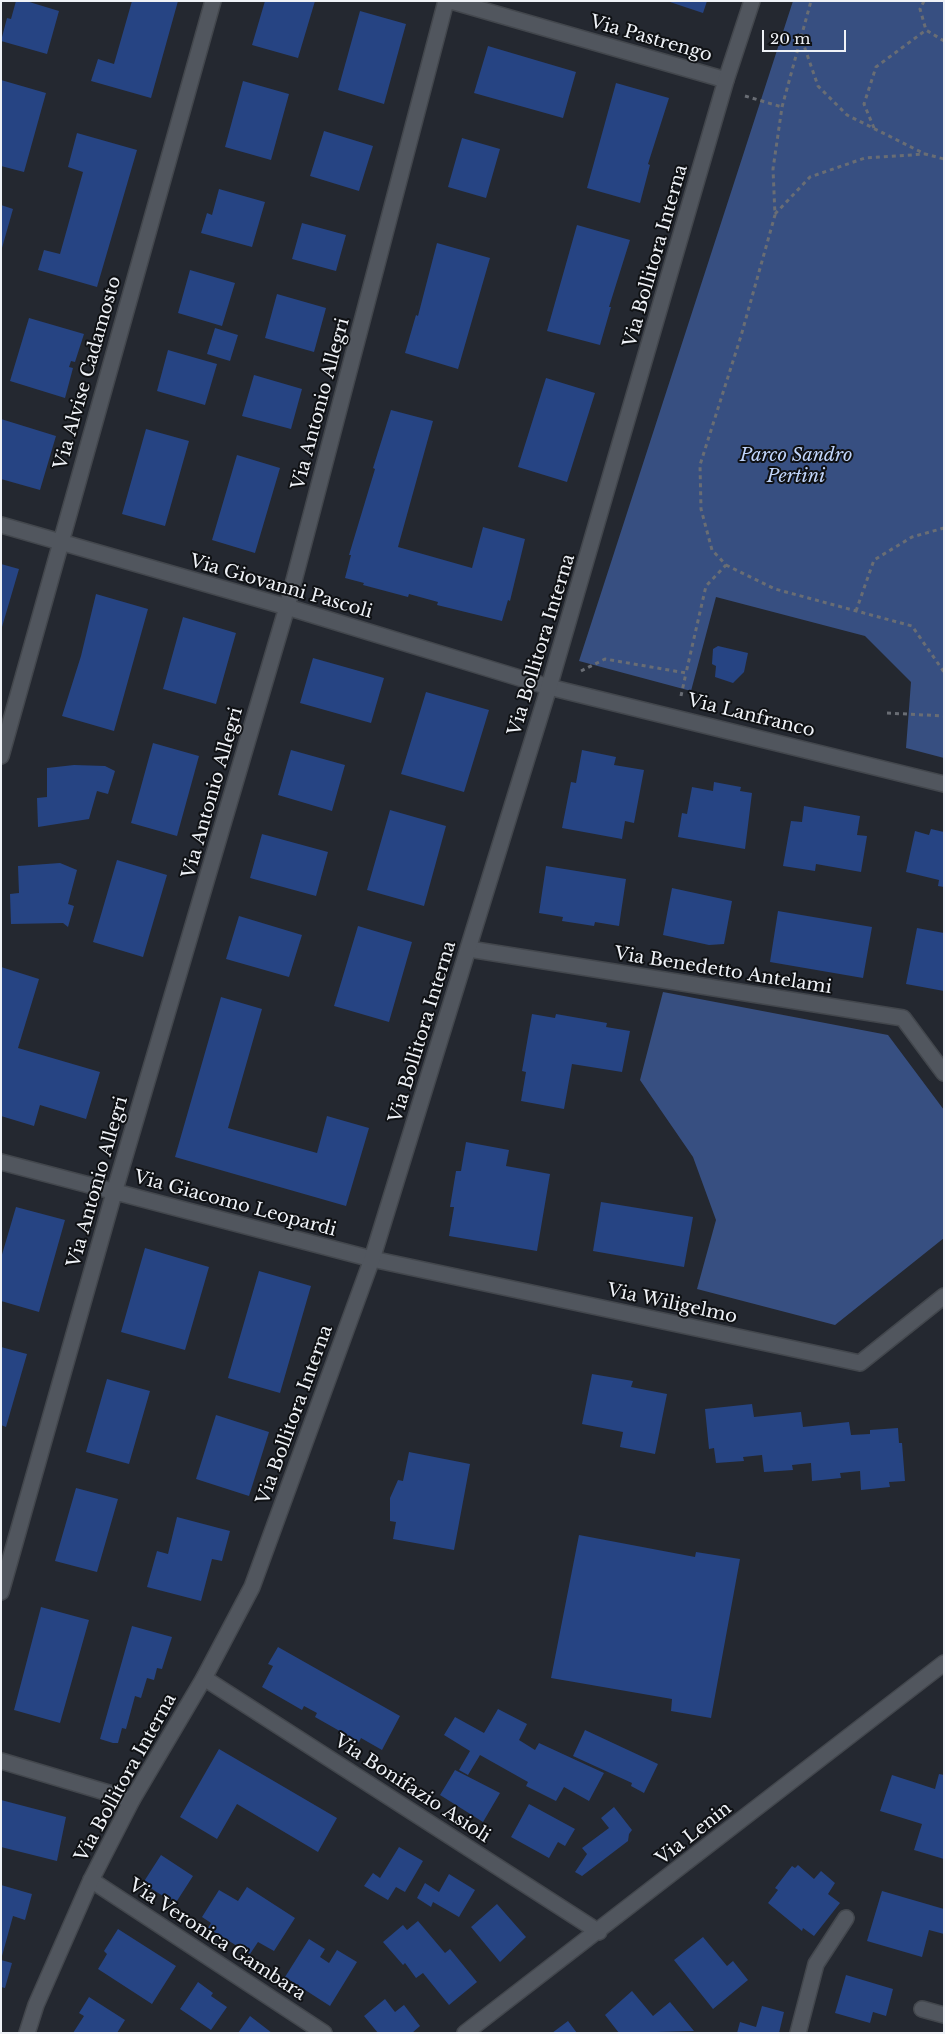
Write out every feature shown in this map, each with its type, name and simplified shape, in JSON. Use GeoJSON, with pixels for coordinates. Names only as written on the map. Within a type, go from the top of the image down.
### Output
{"type":"FeatureCollection","features":[{"type":"Feature","properties":{"kind":"street","name":"Via Alvise Cadamosto"},"geometry":{"type":"LineString","coordinates":[[1,756],[213,1]]}},
{"type":"Feature","properties":{"kind":"street","name":"Via Antonio Allegri"},"geometry":{"type":"LineString","coordinates":[[1,1592],[114,1193],[287,606],[446,1]]}},
{"type":"Feature","properties":{"kind":"street","name":"Via Pastrengo"},"geometry":{"type":"LineString","coordinates":[[451,1],[725,85]]}},
{"type":"Feature","properties":{"kind":"street","name":"Via Bollitora Interna"},"geometry":{"type":"LineString","coordinates":[[27,2033],[36,2005],[91,1880],[132,1800],[204,1678],[252,1588],[372,1259],[549,687],[725,85],[752,1]]}},
{"type":"Feature","properties":{"kind":"street","name":"Via Giovanni Pascoli"},"geometry":{"type":"LineString","coordinates":[[1,525],[287,606],[549,687]]}},
{"type":"Feature","properties":{"kind":"street","name":"Via Lanfranco"},"geometry":{"type":"LineString","coordinates":[[549,687],[944,784]]}},
{"type":"Feature","properties":{"kind":"street","name":"Via Benedetto Antelami"},"geometry":{"type":"LineString","coordinates":[[469,949],[903,1018],[944,1073]]}},
{"type":"Feature","properties":{"kind":"street","name":"Via Giacomo Leopardi"},"geometry":{"type":"LineString","coordinates":[[1,1162],[372,1259]]}},
{"type":"Feature","properties":{"kind":"street","name":"Via Wiligelmo"},"geometry":{"type":"LineString","coordinates":[[372,1259],[860,1363],[944,1296]]}},
{"type":"Feature","properties":{"kind":"street","name":"Via Lenin"},"geometry":{"type":"LineString","coordinates":[[465,2033],[599,1932],[944,1663]]}},
{"type":"Feature","properties":{"kind":"street","name":"Via Bonifazio Asioli"},"geometry":{"type":"LineString","coordinates":[[204,1678],[599,1932]]}},
{"type":"Feature","properties":{"kind":"street"},"geometry":{"type":"LineString","coordinates":[[1,1761],[132,1800]]}},
{"type":"Feature","properties":{"kind":"street","name":"Via Veronica Gambara"},"geometry":{"type":"LineString","coordinates":[[91,1880],[324,2033]]}},
{"type":"Feature","properties":{"kind":"street"},"geometry":{"type":"LineString","coordinates":[[798,2033],[816,1964],[846,1918]]}},
{"type":"Feature","properties":{"kind":"street"},"geometry":{"type":"LineString","coordinates":[[922,2009],[944,2015]]}},
{"type":"Feature","properties":{"kind":"path"},"geometry":{"type":"LineString","coordinates":[[811,1],[782,107],[773,169],[775,215],[739,344],[700,465],[701,509],[712,550],[726,566],[774,590],[912,626],[944,672]]}},
{"type":"Feature","properties":{"kind":"path"},"geometry":{"type":"LineString","coordinates":[[924,1],[920,9],[926,30],[944,41]]}},
{"type":"Feature","properties":{"kind":"path"},"geometry":{"type":"LineString","coordinates":[[874,128],[864,104],[876,67],[926,30]]}},
{"type":"Feature","properties":{"kind":"path"},"geometry":{"type":"LineString","coordinates":[[802,39],[818,86],[847,115],[925,154],[944,158]]}},
{"type":"Feature","properties":{"kind":"path"},"geometry":{"type":"LineString","coordinates":[[725,85],[782,107]]}},
{"type":"Feature","properties":{"kind":"path"},"geometry":{"type":"LineString","coordinates":[[775,215],[810,177],[865,158],[925,154]]}},
{"type":"Feature","properties":{"kind":"path"},"geometry":{"type":"LineString","coordinates":[[856,611],[874,560],[912,536],[944,528]]}},
{"type":"Feature","properties":{"kind":"path"},"geometry":{"type":"LineString","coordinates":[[549,687],[605,659],[686,673],[706,586],[726,566]]}},
{"type":"Feature","properties":{"kind":"path"},"geometry":{"type":"LineString","coordinates":[[887,713],[944,716]]}},
{"type":"Feature","properties":{"kind":"green space","name":"Parco Sandro Pertini"},"geometry":{"type":"Polygon","coordinates":[[[793,1],[944,1],[944,758],[906,748],[911,682],[865,636],[716,597],[691,691],[579,661],[793,1]]]}},
{"type":"Feature","properties":{"kind":"green space"},"geometry":{"type":"Polygon","coordinates":[[[663,992],[888,1035],[944,1110],[944,1238],[835,1325],[697,1289],[716,1220],[693,1157],[640,1080],[663,992]]]}},
{"type":"Feature","properties":{"kind":"building"},"geometry":{"type":"Polygon","coordinates":[[[16,1],[26,1],[59,11],[47,54],[1,41],[7,18],[11,19],[16,1]]]}},
{"type":"Feature","properties":{"kind":"building"},"geometry":{"type":"Polygon","coordinates":[[[132,1],[178,1],[151,98],[91,81],[98,59],[114,64],[132,1]]]}},
{"type":"Feature","properties":{"kind":"building"},"geometry":{"type":"Polygon","coordinates":[[[265,1],[315,1],[298,58],[252,45],[265,1]]]}},
{"type":"Feature","properties":{"kind":"building"},"geometry":{"type":"Polygon","coordinates":[[[667,1],[707,1],[703,13],[667,1]]]}},
{"type":"Feature","properties":{"kind":"building"},"geometry":{"type":"Polygon","coordinates":[[[360,11],[406,24],[384,104],[338,90],[360,11]]]}},
{"type":"Feature","properties":{"kind":"building"},"geometry":{"type":"Polygon","coordinates":[[[488,46],[576,72],[563,118],[474,93],[488,46]]]}},
{"type":"Feature","properties":{"kind":"building"},"geometry":{"type":"Polygon","coordinates":[[[1,80],[46,93],[24,172],[1,166],[1,80]]]}},
{"type":"Feature","properties":{"kind":"building"},"geometry":{"type":"Polygon","coordinates":[[[243,81],[289,94],[271,160],[225,147],[243,81]]]}},
{"type":"Feature","properties":{"kind":"building"},"geometry":{"type":"Polygon","coordinates":[[[616,83],[669,98],[648,164],[650,165],[640,203],[587,188],[616,83]]]}},
{"type":"Feature","properties":{"kind":"building"},"geometry":{"type":"Polygon","coordinates":[[[324,131],[373,146],[359,191],[310,176],[324,131]]]}},
{"type":"Feature","properties":{"kind":"building"},"geometry":{"type":"Polygon","coordinates":[[[77,133],[137,150],[97,287],[38,270],[44,250],[60,254],[83,172],[68,167],[77,133]]]}},
{"type":"Feature","properties":{"kind":"building"},"geometry":{"type":"Polygon","coordinates":[[[462,138],[500,149],[486,198],[448,187],[462,138]]]}},
{"type":"Feature","properties":{"kind":"building"},"geometry":{"type":"Polygon","coordinates":[[[219,189],[265,202],[252,247],[201,233],[207,213],[212,215],[219,189]]]}},
{"type":"Feature","properties":{"kind":"building"},"geometry":{"type":"Polygon","coordinates":[[[1,205],[13,209],[2,248],[1,248],[1,205]]]}},
{"type":"Feature","properties":{"kind":"building"},"geometry":{"type":"Polygon","coordinates":[[[302,223],[346,235],[336,271],[292,259],[302,223]]]}},
{"type":"Feature","properties":{"kind":"building"},"geometry":{"type":"Polygon","coordinates":[[[577,225],[630,240],[609,307],[611,307],[600,345],[547,331],[577,225]]]}},
{"type":"Feature","properties":{"kind":"building"},"geometry":{"type":"Polygon","coordinates":[[[437,243],[490,258],[458,369],[405,353],[416,315],[418,316],[437,243]]]}},
{"type":"Feature","properties":{"kind":"building"},"geometry":{"type":"Polygon","coordinates":[[[190,270],[235,283],[222,326],[178,313],[190,270]]]}},
{"type":"Feature","properties":{"kind":"building"},"geometry":{"type":"Polygon","coordinates":[[[277,294],[326,308],[314,352],[265,338],[277,294]]]}},
{"type":"Feature","properties":{"kind":"building"},"geometry":{"type":"Polygon","coordinates":[[[29,318],[84,334],[75,362],[71,361],[69,367],[73,368],[65,398],[10,381],[29,318]]]}},
{"type":"Feature","properties":{"kind":"building"},"geometry":{"type":"Polygon","coordinates":[[[215,328],[238,335],[230,361],[207,354],[215,328]]]}},
{"type":"Feature","properties":{"kind":"building"},"geometry":{"type":"Polygon","coordinates":[[[168,350],[217,364],[205,405],[157,391],[168,350]]]}},
{"type":"Feature","properties":{"kind":"building"},"geometry":{"type":"Polygon","coordinates":[[[254,375],[302,389],[291,429],[242,416],[254,375]]]}},
{"type":"Feature","properties":{"kind":"building"},"geometry":{"type":"Polygon","coordinates":[[[546,378],[595,393],[567,482],[518,467],[546,378]]]}},
{"type":"Feature","properties":{"kind":"building"},"geometry":{"type":"Polygon","coordinates":[[[391,410],[433,421],[398,547],[472,568],[483,527],[525,539],[510,601],[508,600],[502,621],[437,605],[438,602],[409,594],[408,597],[363,585],[364,583],[345,578],[351,555],[349,555],[391,410]]]}},
{"type":"Feature","properties":{"kind":"building"},"geometry":{"type":"Polygon","coordinates":[[[1,419],[56,436],[40,490],[1,479],[1,419]]]}},
{"type":"Feature","properties":{"kind":"building"},"geometry":{"type":"Polygon","coordinates":[[[146,429],[189,441],[165,526],[122,514],[146,429]]]}},
{"type":"Feature","properties":{"kind":"building"},"geometry":{"type":"Polygon","coordinates":[[[237,455],[280,468],[255,553],[212,540],[237,455]]]}},
{"type":"Feature","properties":{"kind":"building"},"geometry":{"type":"Polygon","coordinates":[[[1,564],[19,569],[2,627],[1,627],[1,564]]]}},
{"type":"Feature","properties":{"kind":"building"},"geometry":{"type":"Polygon","coordinates":[[[96,594],[148,609],[114,731],[62,716],[81,656],[96,594]]]}},
{"type":"Feature","properties":{"kind":"building"},"geometry":{"type":"Polygon","coordinates":[[[183,617],[236,633],[216,704],[163,689],[183,617]]]}},
{"type":"Feature","properties":{"kind":"building"},"geometry":{"type":"Polygon","coordinates":[[[718,646],[748,653],[744,672],[733,683],[715,677],[716,666],[712,664],[713,649],[718,646]]]}},
{"type":"Feature","properties":{"kind":"building"},"geometry":{"type":"Polygon","coordinates":[[[313,658],[384,678],[371,723],[300,703],[313,658]]]}},
{"type":"Feature","properties":{"kind":"building"},"geometry":{"type":"Polygon","coordinates":[[[426,692],[489,710],[464,792],[401,774],[426,692]]]}},
{"type":"Feature","properties":{"kind":"building"},"geometry":{"type":"Polygon","coordinates":[[[153,743],[199,756],[177,836],[131,823],[153,743]]]}},
{"type":"Feature","properties":{"kind":"building"},"geometry":{"type":"Polygon","coordinates":[[[291,750],[345,765],[332,811],[278,795],[291,750]]]}},
{"type":"Feature","properties":{"kind":"building"},"geometry":{"type":"Polygon","coordinates":[[[582,750],[616,757],[614,765],[644,770],[634,823],[625,821],[622,839],[562,828],[571,782],[576,783],[582,750]]]}},
{"type":"Feature","properties":{"kind":"building"},"geometry":{"type":"Polygon","coordinates":[[[74,765],[105,766],[115,771],[108,794],[97,791],[89,819],[38,827],[37,798],[47,797],[47,768],[74,765]]]}},
{"type":"Feature","properties":{"kind":"building"},"geometry":{"type":"Polygon","coordinates":[[[714,782],[741,787],[740,791],[752,793],[745,849],[678,837],[682,813],[687,814],[692,787],[713,791],[714,782]]]}},
{"type":"Feature","properties":{"kind":"building"},"geometry":{"type":"Polygon","coordinates":[[[804,806],[860,816],[857,835],[867,836],[861,872],[816,864],[815,871],[783,866],[791,821],[802,822],[804,806]]]}},
{"type":"Feature","properties":{"kind":"building"},"geometry":{"type":"Polygon","coordinates":[[[390,810],[446,826],[424,906],[367,890],[390,810]]]}},
{"type":"Feature","properties":{"kind":"building"},"geometry":{"type":"Polygon","coordinates":[[[931,829],[944,832],[944,887],[938,886],[939,880],[906,872],[915,831],[929,835],[931,829]]]}},
{"type":"Feature","properties":{"kind":"building"},"geometry":{"type":"Polygon","coordinates":[[[262,834],[328,852],[316,896],[250,878],[262,834]]]}},
{"type":"Feature","properties":{"kind":"building"},"geometry":{"type":"Polygon","coordinates":[[[117,860],[167,875],[143,957],[93,942],[117,860]]]}},
{"type":"Feature","properties":{"kind":"building"},"geometry":{"type":"Polygon","coordinates":[[[60,863],[77,870],[68,904],[74,906],[68,927],[63,923],[11,924],[10,894],[19,893],[18,866],[60,863]]]}},
{"type":"Feature","properties":{"kind":"building"},"geometry":{"type":"Polygon","coordinates":[[[546,866],[626,879],[619,926],[595,922],[594,926],[562,921],[563,917],[539,913],[546,866]]]}},
{"type":"Feature","properties":{"kind":"building"},"geometry":{"type":"Polygon","coordinates":[[[672,888],[732,901],[724,944],[709,945],[663,935],[672,888]]]}},
{"type":"Feature","properties":{"kind":"building"},"geometry":{"type":"Polygon","coordinates":[[[778,911],[872,927],[863,978],[770,962],[778,911]]]}},
{"type":"Feature","properties":{"kind":"building"},"geometry":{"type":"Polygon","coordinates":[[[239,916],[302,935],[289,977],[226,959],[239,916]]]}},
{"type":"Feature","properties":{"kind":"building"},"geometry":{"type":"Polygon","coordinates":[[[358,926],[412,942],[389,1022],[334,1006],[358,926]]]}},
{"type":"Feature","properties":{"kind":"building"},"geometry":{"type":"Polygon","coordinates":[[[917,928],[944,933],[944,991],[906,984],[917,928]]]}},
{"type":"Feature","properties":{"kind":"building"},"geometry":{"type":"Polygon","coordinates":[[[1,967],[39,979],[18,1048],[100,1072],[86,1119],[40,1105],[34,1126],[1,1116],[1,967]]]}},
{"type":"Feature","properties":{"kind":"building"},"geometry":{"type":"Polygon","coordinates":[[[221,997],[262,1009],[228,1128],[317,1153],[327,1116],[369,1128],[346,1206],[175,1157],[221,997]]]}},
{"type":"Feature","properties":{"kind":"building"},"geometry":{"type":"Polygon","coordinates":[[[532,1014],[555,1018],[556,1014],[607,1023],[606,1027],[630,1031],[622,1072],[572,1064],[564,1109],[521,1101],[526,1072],[522,1071],[532,1014]]]}},
{"type":"Feature","properties":{"kind":"building"},"geometry":{"type":"Polygon","coordinates":[[[466,1142],[509,1150],[506,1166],[550,1174],[537,1251],[449,1236],[454,1207],[450,1207],[456,1171],[461,1171],[466,1142]]]}},
{"type":"Feature","properties":{"kind":"building"},"geometry":{"type":"Polygon","coordinates":[[[601,1202],[693,1217],[684,1267],[593,1251],[601,1202]]]}},
{"type":"Feature","properties":{"kind":"building"},"geometry":{"type":"Polygon","coordinates":[[[16,1207],[65,1220],[39,1312],[1,1301],[1,1258],[16,1207]]]}},
{"type":"Feature","properties":{"kind":"building"},"geometry":{"type":"Polygon","coordinates":[[[145,1248],[209,1267],[185,1350],[121,1332],[145,1248]]]}},
{"type":"Feature","properties":{"kind":"building"},"geometry":{"type":"Polygon","coordinates":[[[259,1271],[311,1286],[280,1393],[228,1378],[259,1271]]]}},
{"type":"Feature","properties":{"kind":"building"},"geometry":{"type":"Polygon","coordinates":[[[1,1347],[27,1354],[6,1427],[1,1425],[1,1347]]]}},
{"type":"Feature","properties":{"kind":"building"},"geometry":{"type":"Polygon","coordinates":[[[592,1374],[633,1381],[631,1387],[667,1394],[655,1454],[620,1447],[623,1432],[582,1424],[592,1374]]]}},
{"type":"Feature","properties":{"kind":"building"},"geometry":{"type":"Polygon","coordinates":[[[107,1379],[150,1391],[129,1464],[86,1452],[107,1379]]]}},
{"type":"Feature","properties":{"kind":"building"},"geometry":{"type":"Polygon","coordinates":[[[752,1404],[754,1417],[801,1412],[803,1427],[849,1422],[851,1435],[870,1434],[870,1430],[898,1428],[899,1443],[902,1443],[905,1481],[889,1482],[890,1487],[861,1490],[860,1471],[840,1473],[841,1478],[812,1481],[811,1463],[792,1465],[793,1470],[764,1472],[762,1455],[743,1457],[744,1461],[716,1463],[714,1448],[709,1449],[705,1409],[752,1404]]]}},
{"type":"Feature","properties":{"kind":"building"},"geometry":{"type":"Polygon","coordinates":[[[216,1415],[269,1432],[249,1496],[196,1479],[216,1415]]]}},
{"type":"Feature","properties":{"kind":"building"},"geometry":{"type":"Polygon","coordinates":[[[409,1452],[470,1464],[454,1550],[393,1539],[396,1522],[390,1521],[390,1498],[398,1480],[403,1481],[409,1452]]]}},
{"type":"Feature","properties":{"kind":"building"},"geometry":{"type":"Polygon","coordinates":[[[76,1488],[118,1499],[97,1572],[55,1561],[76,1488]]]}},
{"type":"Feature","properties":{"kind":"building"},"geometry":{"type":"Polygon","coordinates":[[[177,1517],[230,1531],[222,1561],[212,1559],[201,1601],[147,1587],[157,1551],[168,1554],[177,1517]]]}},
{"type":"Feature","properties":{"kind":"building"},"geometry":{"type":"Polygon","coordinates":[[[579,1535],[695,1557],[696,1552],[740,1559],[711,1718],[671,1711],[672,1699],[551,1678],[579,1535]]]}},
{"type":"Feature","properties":{"kind":"building"},"geometry":{"type":"Polygon","coordinates":[[[41,1607],[89,1620],[60,1723],[14,1710],[41,1607]]]}},
{"type":"Feature","properties":{"kind":"building"},"geometry":{"type":"Polygon","coordinates":[[[132,1626],[172,1637],[162,1669],[157,1668],[154,1680],[147,1678],[141,1698],[135,1696],[126,1729],[122,1728],[118,1743],[113,1743],[100,1739],[132,1626]]]}},
{"type":"Feature","properties":{"kind":"building"},"geometry":{"type":"Polygon","coordinates":[[[278,1647],[400,1716],[382,1750],[361,1738],[359,1742],[315,1717],[317,1713],[304,1706],[302,1710],[262,1687],[273,1666],[268,1664],[278,1647]]]}},
{"type":"Feature","properties":{"kind":"building"},"geometry":{"type":"Polygon","coordinates":[[[498,1709],[527,1724],[519,1740],[535,1750],[539,1743],[604,1773],[589,1801],[564,1787],[556,1801],[526,1786],[528,1782],[480,1755],[468,1775],[459,1770],[470,1751],[444,1735],[455,1717],[484,1733],[498,1709]]]}},
{"type":"Feature","properties":{"kind":"building"},"geometry":{"type":"Polygon","coordinates":[[[585,1730],[658,1764],[644,1793],[631,1786],[632,1783],[573,1756],[585,1730]]]}},
{"type":"Feature","properties":{"kind":"building"},"geometry":{"type":"Polygon","coordinates":[[[219,1749],[337,1818],[318,1852],[237,1804],[217,1839],[180,1817],[219,1749]]]}},
{"type":"Feature","properties":{"kind":"building"},"geometry":{"type":"Polygon","coordinates":[[[455,1770],[500,1793],[483,1822],[440,1795],[455,1770]]]}},
{"type":"Feature","properties":{"kind":"building"},"geometry":{"type":"Polygon","coordinates":[[[939,1774],[944,1775],[944,1859],[914,1850],[922,1824],[880,1811],[892,1775],[935,1789],[939,1774]]]}},
{"type":"Feature","properties":{"kind":"building"},"geometry":{"type":"Polygon","coordinates":[[[1,1800],[66,1817],[57,1861],[1,1847],[1,1800]]]}},
{"type":"Feature","properties":{"kind":"building"},"geometry":{"type":"Polygon","coordinates":[[[529,1804],[575,1829],[565,1846],[558,1842],[549,1858],[511,1837],[529,1804]]]}},
{"type":"Feature","properties":{"kind":"building"},"geometry":{"type":"Polygon","coordinates":[[[614,1807],[632,1830],[628,1841],[582,1876],[575,1872],[587,1854],[582,1848],[609,1828],[601,1818],[614,1807]]]}},
{"type":"Feature","properties":{"kind":"building"},"geometry":{"type":"Polygon","coordinates":[[[399,1847],[423,1861],[405,1892],[396,1887],[388,1900],[364,1886],[373,1873],[380,1878],[399,1847]]]}},
{"type":"Feature","properties":{"kind":"building"},"geometry":{"type":"Polygon","coordinates":[[[161,1855],[193,1876],[175,1904],[143,1883],[161,1855]]]}},
{"type":"Feature","properties":{"kind":"building"},"geometry":{"type":"Polygon","coordinates":[[[798,1865],[814,1879],[821,1871],[835,1883],[828,1894],[840,1903],[814,1936],[803,1928],[802,1931],[768,1903],[778,1890],[775,1888],[792,1866],[795,1868],[798,1865]]]}},
{"type":"Feature","properties":{"kind":"building"},"geometry":{"type":"Polygon","coordinates":[[[449,1874],[475,1890],[459,1917],[433,1902],[431,1907],[417,1898],[425,1883],[439,1892],[449,1874]]]}},
{"type":"Feature","properties":{"kind":"building"},"geometry":{"type":"Polygon","coordinates":[[[1,1885],[32,1894],[25,1920],[13,1916],[2,1956],[1,1885]]]}},
{"type":"Feature","properties":{"kind":"building"},"geometry":{"type":"Polygon","coordinates":[[[247,1887],[295,1918],[274,1951],[258,1942],[250,1954],[208,1928],[211,1923],[202,1917],[219,1890],[238,1901],[247,1887]]]}},
{"type":"Feature","properties":{"kind":"building"},"geometry":{"type":"Polygon","coordinates":[[[882,1891],[944,1909],[944,1934],[929,1930],[922,1957],[867,1941],[882,1891]]]}},
{"type":"Feature","properties":{"kind":"building"},"geometry":{"type":"Polygon","coordinates":[[[497,1904],[526,1937],[500,1962],[471,1927],[497,1904]]]}},
{"type":"Feature","properties":{"kind":"building"},"geometry":{"type":"Polygon","coordinates":[[[418,1921],[445,1953],[450,1949],[477,1982],[449,2005],[423,1973],[416,1978],[405,1963],[403,1965],[383,1942],[403,1925],[407,1930],[418,1921]]]}},
{"type":"Feature","properties":{"kind":"building"},"geometry":{"type":"Polygon","coordinates":[[[118,1929],[176,1966],[152,2004],[98,1969],[107,1954],[104,1951],[118,1929]]]}},
{"type":"Feature","properties":{"kind":"building"},"geometry":{"type":"Polygon","coordinates":[[[703,1937],[727,1966],[733,1961],[748,1980],[713,2009],[674,1960],[703,1937]]]}},
{"type":"Feature","properties":{"kind":"building"},"geometry":{"type":"Polygon","coordinates":[[[309,1939],[325,1949],[320,1957],[329,1963],[337,1950],[357,1962],[330,2006],[285,1977],[309,1939]]]}},
{"type":"Feature","properties":{"kind":"building"},"geometry":{"type":"Polygon","coordinates":[[[1,1960],[12,1963],[5,1988],[1,1987],[1,1960]]]}},
{"type":"Feature","properties":{"kind":"building"},"geometry":{"type":"Polygon","coordinates":[[[846,1975],[893,1989],[886,2016],[873,2012],[870,2023],[835,2013],[846,1975]]]}},
{"type":"Feature","properties":{"kind":"building"},"geometry":{"type":"Polygon","coordinates":[[[198,1982],[213,1993],[211,1996],[227,2007],[211,2030],[180,2009],[198,1982]]]}},
{"type":"Feature","properties":{"kind":"building"},"geometry":{"type":"Polygon","coordinates":[[[632,1991],[653,2016],[670,2002],[694,2031],[619,2033],[605,2015],[632,1991]]]}},
{"type":"Feature","properties":{"kind":"building"},"geometry":{"type":"Polygon","coordinates":[[[89,1997],[125,2020],[117,2033],[73,2033],[84,2016],[79,2013],[89,1997]]]}},
{"type":"Feature","properties":{"kind":"building"},"geometry":{"type":"Polygon","coordinates":[[[385,1999],[395,2012],[404,2005],[420,2026],[412,2033],[378,2033],[364,2016],[385,1999]]]}},
{"type":"Feature","properties":{"kind":"building"},"geometry":{"type":"Polygon","coordinates":[[[762,2006],[784,2012],[779,2033],[737,2033],[740,2022],[756,2027],[762,2006]]]}},
{"type":"Feature","properties":{"kind":"building"},"geometry":{"type":"Polygon","coordinates":[[[250,2016],[272,2033],[238,2033],[250,2016]]]}},
{"type":"Feature","properties":{"kind":"building"},"geometry":{"type":"Polygon","coordinates":[[[568,2021],[577,2033],[552,2033],[568,2021]]]}}]}
